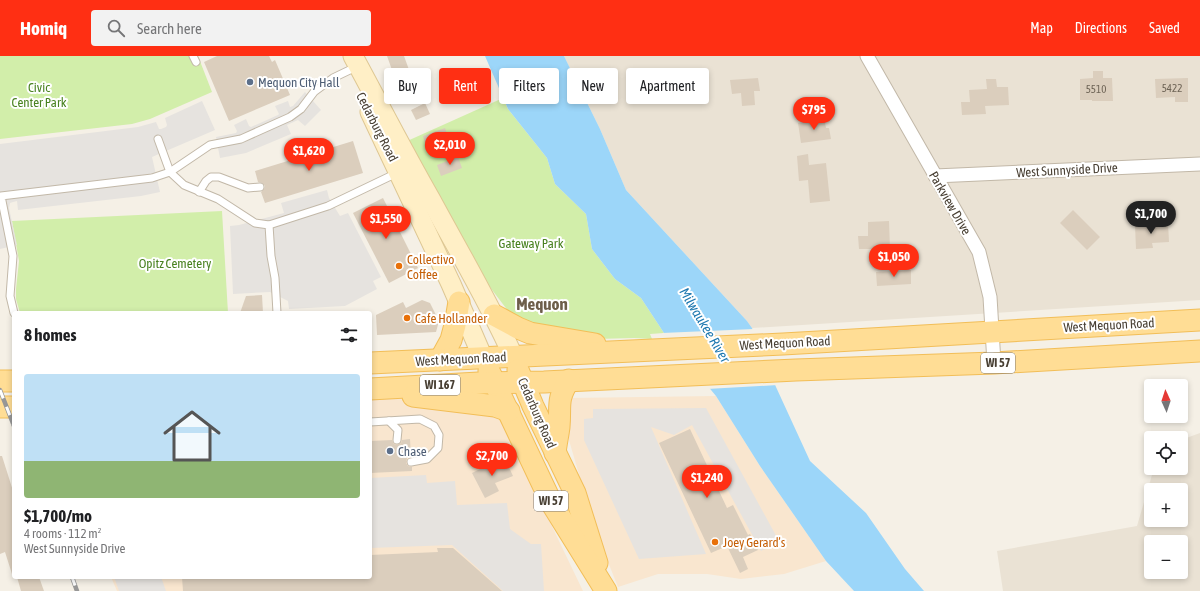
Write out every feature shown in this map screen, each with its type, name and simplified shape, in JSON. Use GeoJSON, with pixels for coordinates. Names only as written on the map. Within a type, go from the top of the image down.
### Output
{"type":"FeatureCollection","features":[{"type":"Feature","properties":{"kind":"main road","name":"Cedarburg Road"},"geometry":{"type":"LineString","coordinates":[[350,62],[369,110],[463,258],[494,315],[533,406],[575,493],[605,588]]}},
{"type":"Feature","properties":{"kind":"main road","name":"Cedarburg Road"},"geometry":{"type":"LineString","coordinates":[[406,169],[459,302],[488,369],[552,504],[605,588]]}},
{"type":"Feature","properties":{"kind":"main road"},"geometry":{"type":"LineString","coordinates":[[440,360],[451,340],[459,302]]}},
{"type":"Feature","properties":{"kind":"main road"},"geometry":{"type":"LineString","coordinates":[[494,315],[530,333],[586,342],[623,351]]}},
{"type":"Feature","properties":{"kind":"main road","name":"West Mequon Road"},"geometry":{"type":"LineString","coordinates":[[488,369],[518,370],[623,351],[783,344],[1200,320]]}},
{"type":"Feature","properties":{"kind":"main road"},"geometry":{"type":"LineString","coordinates":[[518,370],[545,366],[604,364],[654,349]]}},
{"type":"Feature","properties":{"kind":"main road","name":"West Mequon Road"},"geometry":{"type":"LineString","coordinates":[[372,363],[440,360],[488,369],[518,370],[569,380],[994,363],[1200,351]]}},
{"type":"Feature","properties":{"kind":"main road"},"geometry":{"type":"LineString","coordinates":[[377,388],[386,381],[400,375],[488,369]]}},
{"type":"Feature","properties":{"kind":"main road"},"geometry":{"type":"LineString","coordinates":[[555,453],[559,426],[558,406],[561,395],[569,380]]}},
{"type":"Feature","properties":{"kind":"main road"},"geometry":{"type":"LineString","coordinates":[[0,381],[12,381]]}},
{"type":"Feature","properties":{"kind":"main road"},"geometry":{"type":"LineString","coordinates":[[377,388],[411,395],[495,406],[509,412]]}},
{"type":"Feature","properties":{"kind":"main road"},"geometry":{"type":"LineString","coordinates":[[0,407],[12,407]]}},
{"type":"Feature","properties":{"kind":"street","name":"Parkview Drive"},"geometry":{"type":"LineString","coordinates":[[867,56],[979,252],[990,297],[994,363]]}},
{"type":"Feature","properties":{"kind":"street","name":"West Sunnyside Drive"},"geometry":{"type":"LineString","coordinates":[[935,176],[1200,164]]}},
{"type":"Feature","properties":{"kind":"lane"},"geometry":{"type":"LineString","coordinates":[[14,311],[10,296],[13,256],[1,196],[152,178],[170,172],[210,145],[241,139],[290,117],[301,109],[314,92],[333,78],[350,62]]}},
{"type":"Feature","properties":{"kind":"lane"},"geometry":{"type":"LineString","coordinates":[[158,139],[170,172],[184,185],[218,199],[255,223],[269,225],[328,206],[406,169]]}},
{"type":"Feature","properties":{"kind":"lane"},"geometry":{"type":"LineString","coordinates":[[199,192],[206,181],[211,177],[219,177],[248,188],[260,187]]}},
{"type":"Feature","properties":{"kind":"lane"},"geometry":{"type":"LineString","coordinates":[[269,225],[270,256],[275,278],[277,311]]}},
{"type":"Feature","properties":{"kind":"lane"},"geometry":{"type":"LineString","coordinates":[[372,422],[420,420],[434,426],[439,434],[438,448],[428,459],[411,462]]}},
{"type":"Feature","properties":{"kind":"lane"},"geometry":{"type":"LineString","coordinates":[[389,421],[398,430],[397,440]]}},
{"type":"Feature","properties":{"kind":"shaded area"},"geometry":{"type":"Polygon","coordinates":[[[564,56],[1200,56],[1200,300],[752,328],[626,190],[588,104],[618,104],[618,68],[570,68],[564,56]]]}},
{"type":"Feature","properties":{"kind":"shaded area"},"geometry":{"type":"Polygon","coordinates":[[[305,92],[321,110],[305,126],[298,120],[287,125],[291,134],[246,153],[220,158],[216,137],[236,133],[237,131],[234,125],[246,119],[251,127],[278,115],[279,114],[275,106],[288,101],[290,107],[293,106],[305,92]]]}},
{"type":"Feature","properties":{"kind":"shaded area"},"geometry":{"type":"Polygon","coordinates":[[[202,101],[215,130],[152,157],[160,192],[141,196],[18,210],[17,201],[10,203],[9,208],[17,245],[0,249],[0,144],[138,127],[156,122],[159,129],[161,129],[167,125],[165,118],[202,101]]]}},
{"type":"Feature","properties":{"kind":"shaded area"},"geometry":{"type":"Polygon","coordinates":[[[327,190],[329,198],[340,216],[348,213],[381,277],[373,281],[377,289],[345,306],[289,309],[288,301],[270,292],[233,294],[230,226],[284,213],[281,203],[327,190]]]}},
{"type":"Feature","properties":{"kind":"shaded area"},"geometry":{"type":"Polygon","coordinates":[[[388,396],[489,409],[499,416],[583,591],[117,591],[112,579],[372,579],[372,397],[388,396]]]}},
{"type":"Feature","properties":{"kind":"shaded area"},"geometry":{"type":"Polygon","coordinates":[[[716,396],[760,466],[826,561],[784,574],[741,579],[707,574],[658,574],[618,587],[596,532],[566,430],[569,398],[716,396]]]}},
{"type":"Feature","properties":{"kind":"shaded area"},"geometry":{"type":"Polygon","coordinates":[[[706,408],[779,541],[761,551],[692,425],[674,435],[651,427],[706,554],[639,559],[584,440],[584,419],[593,418],[593,409],[706,408]]]}},
{"type":"Feature","properties":{"kind":"shaded area"},"geometry":{"type":"Polygon","coordinates":[[[1200,433],[1200,591],[1003,591],[997,551],[1137,526],[1144,502],[1144,527],[1188,527],[1188,483],[1150,483],[1152,475],[1188,475],[1188,437],[1200,433]]]}},
{"type":"Feature","properties":{"kind":"shaded area"},"geometry":{"type":"Polygon","coordinates":[[[426,475],[427,483],[455,481],[457,505],[507,503],[510,529],[531,544],[541,544],[544,591],[503,591],[452,545],[372,548],[372,478],[426,475]]]}},
{"type":"Feature","properties":{"kind":"shaded area"},"geometry":{"type":"Polygon","coordinates":[[[115,579],[162,579],[166,591],[119,591],[115,579]]]}},
{"type":"Feature","properties":{"kind":"green space","name":"Civic Center Park"},"geometry":{"type":"Polygon","coordinates":[[[0,56],[198,56],[212,92],[150,119],[132,124],[0,139],[0,56]]]}},
{"type":"Feature","properties":{"kind":"green space","name":"Gateway Park"},"geometry":{"type":"Polygon","coordinates":[[[499,100],[499,104],[506,104],[508,109],[547,158],[555,184],[586,214],[592,249],[615,279],[641,298],[664,333],[650,334],[652,339],[595,339],[515,320],[480,274],[405,142],[499,100]]]}},
{"type":"Feature","properties":{"kind":"green space","name":"Opitz Cemetery"},"geometry":{"type":"Polygon","coordinates":[[[222,211],[228,311],[19,311],[16,299],[19,261],[12,221],[222,211]]]}},
{"type":"Feature","properties":{"kind":"water","name":"Milwaukee River"},"geometry":{"type":"Polygon","coordinates":[[[485,56],[564,56],[570,68],[567,68],[567,104],[588,104],[626,190],[747,321],[752,328],[776,387],[810,461],[866,513],[905,569],[924,591],[854,591],[826,561],[760,466],[716,396],[664,333],[641,298],[615,279],[592,249],[586,214],[555,184],[547,158],[508,109],[506,104],[559,104],[559,68],[499,68],[499,88],[485,56]]]}},
{"type":"Feature","properties":{"kind":"pier"},"geometry":{"type":"Polygon","coordinates":[[[754,329],[778,385],[707,389],[662,333],[754,329]]]}},
{"type":"Feature","properties":{"kind":"building"},"geometry":{"type":"Polygon","coordinates":[[[217,56],[269,56],[272,62],[275,60],[290,95],[229,121],[204,62],[217,56]]]}},
{"type":"Feature","properties":{"kind":"building"},"geometry":{"type":"Polygon","coordinates":[[[387,56],[404,56],[408,68],[391,68],[387,56]]]}},
{"type":"Feature","properties":{"kind":"building"},"geometry":{"type":"Polygon","coordinates":[[[1093,71],[1103,71],[1103,78],[1112,78],[1113,101],[1080,100],[1080,79],[1093,78],[1093,71]]]}},
{"type":"Feature","properties":{"kind":"building"},"geometry":{"type":"Polygon","coordinates":[[[758,78],[760,91],[754,91],[755,105],[742,106],[741,93],[732,94],[730,80],[758,78]]]}},
{"type":"Feature","properties":{"kind":"building"},"geometry":{"type":"Polygon","coordinates":[[[1188,78],[1188,102],[1175,102],[1175,97],[1156,98],[1155,79],[1188,78]]]}},
{"type":"Feature","properties":{"kind":"building"},"geometry":{"type":"Polygon","coordinates":[[[986,79],[996,79],[997,87],[1008,87],[1009,105],[985,106],[986,114],[962,115],[961,102],[970,102],[969,90],[987,89],[986,79]]]}},
{"type":"Feature","properties":{"kind":"building"},"geometry":{"type":"Polygon","coordinates":[[[425,104],[430,114],[416,120],[411,110],[425,104]]]}},
{"type":"Feature","properties":{"kind":"building"},"geometry":{"type":"Polygon","coordinates":[[[824,118],[826,128],[829,128],[831,139],[801,143],[798,123],[824,118]]]}},
{"type":"Feature","properties":{"kind":"building"},"geometry":{"type":"Polygon","coordinates":[[[445,128],[448,137],[444,138],[446,145],[430,150],[429,146],[426,146],[423,136],[445,128]]]}},
{"type":"Feature","properties":{"kind":"building"},"geometry":{"type":"Polygon","coordinates":[[[353,141],[363,173],[265,203],[261,192],[265,186],[258,182],[255,171],[353,141]]]}},
{"type":"Feature","properties":{"kind":"building"},"geometry":{"type":"Polygon","coordinates":[[[808,154],[809,165],[826,163],[830,201],[810,203],[808,180],[799,181],[797,156],[808,154]]]}},
{"type":"Feature","properties":{"kind":"building"},"geometry":{"type":"Polygon","coordinates":[[[458,157],[462,168],[441,176],[437,165],[458,157]]]}},
{"type":"Feature","properties":{"kind":"building"},"geometry":{"type":"Polygon","coordinates":[[[383,198],[418,268],[389,283],[353,213],[383,198]]]}},
{"type":"Feature","properties":{"kind":"building"},"geometry":{"type":"Polygon","coordinates":[[[1073,210],[1100,237],[1087,250],[1060,223],[1073,210]]]}},
{"type":"Feature","properties":{"kind":"building"},"geometry":{"type":"Polygon","coordinates":[[[889,221],[890,249],[859,249],[858,236],[868,236],[868,222],[889,221]]]}},
{"type":"Feature","properties":{"kind":"building"},"geometry":{"type":"Polygon","coordinates":[[[1168,223],[1169,242],[1152,243],[1153,248],[1136,249],[1135,225],[1168,223]]]}},
{"type":"Feature","properties":{"kind":"building"},"geometry":{"type":"Polygon","coordinates":[[[911,270],[911,284],[877,286],[876,272],[911,270]]]}},
{"type":"Feature","properties":{"kind":"building"},"geometry":{"type":"Polygon","coordinates":[[[262,295],[263,311],[241,311],[246,296],[262,295]]]}},
{"type":"Feature","properties":{"kind":"building","name":"Cafe Hollander"},"geometry":{"type":"Polygon","coordinates":[[[422,300],[430,303],[439,321],[436,332],[377,335],[376,315],[403,302],[406,308],[422,300]]]}},
{"type":"Feature","properties":{"kind":"building"},"geometry":{"type":"Polygon","coordinates":[[[690,429],[727,508],[733,505],[748,535],[750,534],[758,550],[743,557],[748,569],[740,573],[727,546],[711,553],[659,443],[690,429]]]}},
{"type":"Feature","properties":{"kind":"building","name":"Chase"},"geometry":{"type":"Polygon","coordinates":[[[410,439],[411,457],[407,458],[406,463],[408,466],[412,467],[412,471],[372,473],[372,441],[392,440],[394,444],[397,445],[401,443],[402,440],[410,439]]]}},
{"type":"Feature","properties":{"kind":"building"},"geometry":{"type":"Polygon","coordinates":[[[0,456],[2,456],[12,488],[12,574],[5,552],[0,554],[0,456]]]}},
{"type":"Feature","properties":{"kind":"building"},"geometry":{"type":"Polygon","coordinates":[[[504,457],[513,476],[495,483],[499,491],[485,498],[472,473],[504,457]]]}},
{"type":"Feature","properties":{"kind":"building"},"geometry":{"type":"Polygon","coordinates":[[[437,548],[453,548],[502,591],[183,591],[182,579],[372,579],[372,555],[438,552],[437,548]]]}},
{"type":"Feature","properties":{"kind":"building"},"geometry":{"type":"Polygon","coordinates":[[[18,579],[40,579],[44,591],[21,591],[18,579]]]}},
{"type":"Feature","properties":{"kind":"railway"},"geometry":{"type":"LineString","coordinates":[[0,390],[12,421]]}},
{"type":"Feature","properties":{"kind":"railway"},"geometry":{"type":"LineString","coordinates":[[73,579],[77,591]]}},
{"type":"Feature","properties":{"kind":"place","name":"Mequon City Hall"},"geometry":{"type":"Point","coordinates":[250,82]}},
{"type":"Feature","properties":{"kind":"place","name":"Collectivo Coffee"},"geometry":{"type":"Point","coordinates":[399,266]}},
{"type":"Feature","properties":{"kind":"place","name":"Cafe Hollander"},"geometry":{"type":"Point","coordinates":[407,318]}},
{"type":"Feature","properties":{"kind":"place","name":"Chase"},"geometry":{"type":"Point","coordinates":[390,451]}},
{"type":"Feature","properties":{"kind":"place","name":"Joey Gerard’s"},"geometry":{"type":"Point","coordinates":[715,542]}},
{"type":"Feature","properties":{"kind":"district","name":"Mequon"},"geometry":{"type":"Point","coordinates":[542,304]}}]}
